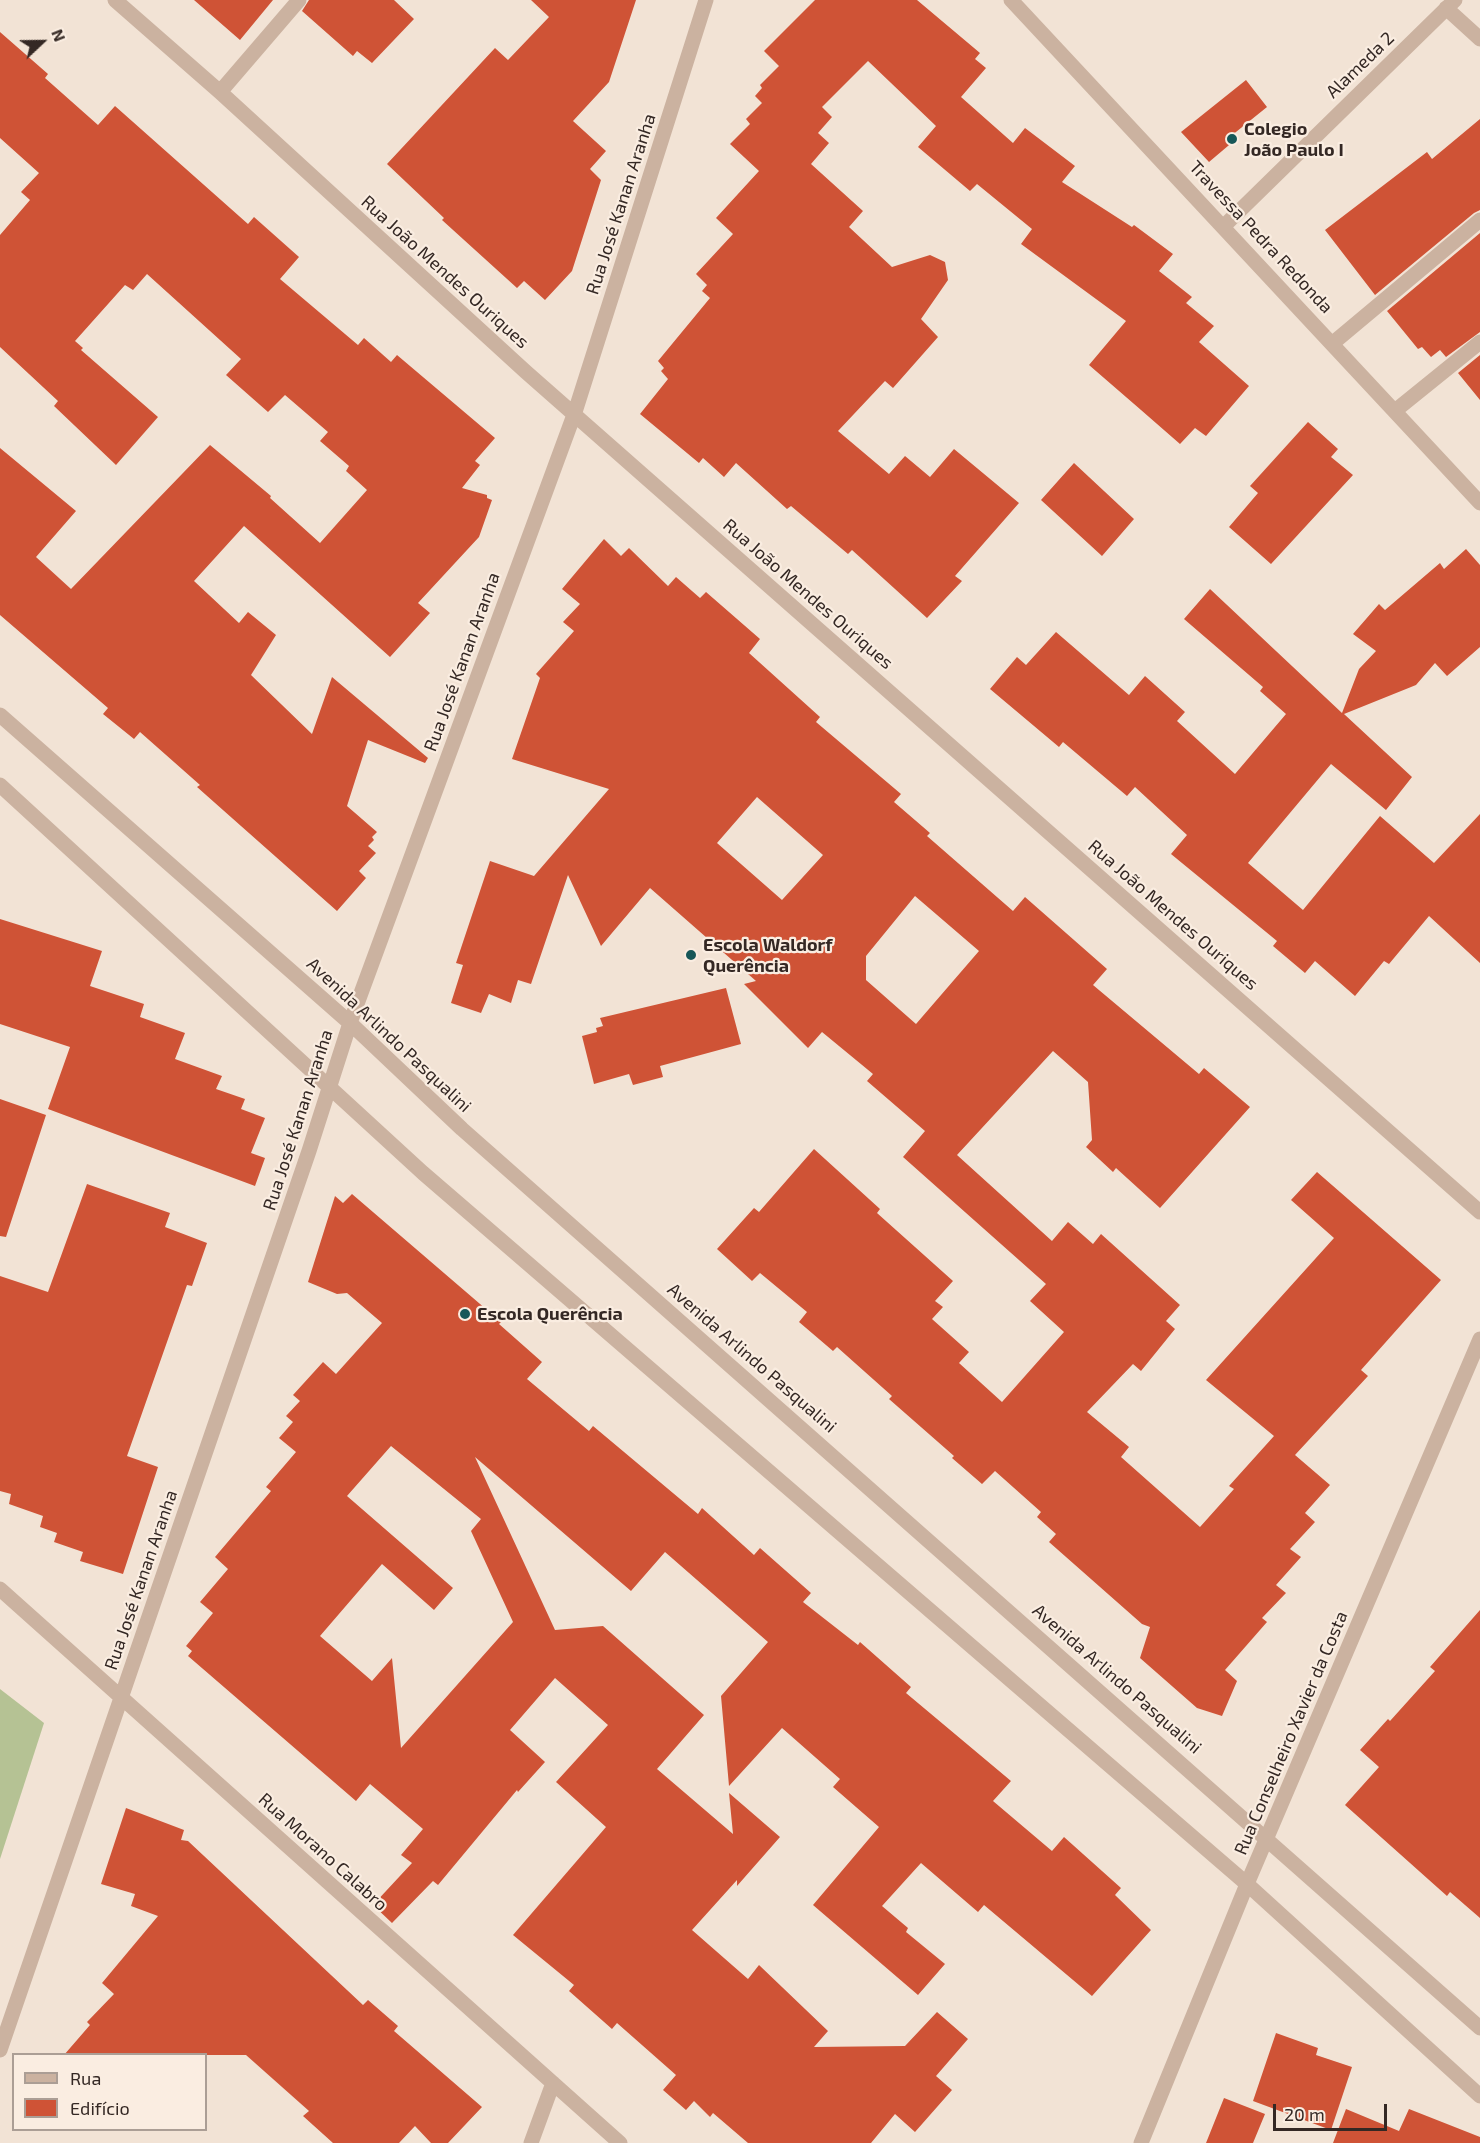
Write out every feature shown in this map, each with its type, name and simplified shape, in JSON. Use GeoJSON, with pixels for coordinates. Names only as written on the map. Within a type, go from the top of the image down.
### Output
{"type":"FeatureCollection","features":[{"type":"Feature","properties":{"kind":"street","name":"Rua João Mendes Ouriques"},"geometry":{"type":"LineString","coordinates":[[115,0],[220,92],[518,364],[1480,1212]]}},
{"type":"Feature","properties":{"kind":"street"},"geometry":{"type":"LineString","coordinates":[[220,92],[299,0]]}},
{"type":"Feature","properties":{"kind":"street","name":"Rua José Kanan Aranha"},"geometry":{"type":"LineString","coordinates":[[0,2050],[309,1151],[350,1023],[574,412],[706,0]]}},
{"type":"Feature","properties":{"kind":"street","name":"Travessa Pedra Redonda"},"geometry":{"type":"LineString","coordinates":[[1011,0],[1396,410],[1480,503]]}},
{"type":"Feature","properties":{"kind":"street"},"geometry":{"type":"LineString","coordinates":[[1451,4],[1480,39]]}},
{"type":"Feature","properties":{"kind":"street","name":"Alameda 2"},"geometry":{"type":"LineString","coordinates":[[1224,226],[1451,4]]}},
{"type":"Feature","properties":{"kind":"street"},"geometry":{"type":"LineString","coordinates":[[1333,343],[1480,219]]}},
{"type":"Feature","properties":{"kind":"street"},"geometry":{"type":"LineString","coordinates":[[1396,410],[1480,342]]}},
{"type":"Feature","properties":{"kind":"street","name":"Avenida Arlindo Pasqualini"},"geometry":{"type":"LineString","coordinates":[[0,715],[350,1023],[462,1129],[1268,1838],[1480,2028]]}},
{"type":"Feature","properties":{"kind":"street"},"geometry":{"type":"LineString","coordinates":[[0,785],[423,1173],[1247,1884],[1480,2096]]}},
{"type":"Feature","properties":{"kind":"street","name":"Rua Conselheiro Xavier da Costa"},"geometry":{"type":"LineString","coordinates":[[1141,2143],[1247,1884],[1480,1339]]}},
{"type":"Feature","properties":{"kind":"street","name":"Rua Morano Calabro"},"geometry":{"type":"LineString","coordinates":[[0,1589],[620,2143]]}},
{"type":"Feature","properties":{"kind":"street"},"geometry":{"type":"LineString","coordinates":[[531,2143],[553,2083]]}},
{"type":"Feature","properties":{"kind":"green space"},"geometry":{"type":"Polygon","coordinates":[[[0,1689],[44,1723],[0,1859],[0,1689]]]}},
{"type":"Feature","properties":{"kind":"building"},"geometry":{"type":"Polygon","coordinates":[[[194,0],[273,0],[240,40],[194,0]]]}},
{"type":"Feature","properties":{"kind":"building"},"geometry":{"type":"Polygon","coordinates":[[[309,0],[394,0],[414,19],[372,63],[357,51],[353,56],[302,11],[309,0]]]}},
{"type":"Feature","properties":{"kind":"building"},"geometry":{"type":"Polygon","coordinates":[[[531,0],[636,0],[609,82],[573,121],[606,151],[590,169],[601,180],[572,271],[545,300],[524,281],[517,288],[442,220],[444,218],[387,164],[495,48],[508,60],[549,17],[531,0]]]}},
{"type":"Feature","properties":{"kind":"building"},"geometry":{"type":"Polygon","coordinates":[[[815,0],[917,0],[980,53],[975,59],[986,68],[961,97],[1013,143],[1025,128],[1075,166],[1062,182],[1132,227],[1134,225],[1173,254],[1159,271],[1192,297],[1186,303],[1214,326],[1199,342],[1249,386],[1206,436],[1195,428],[1180,444],[1089,365],[1126,321],[1021,244],[1032,229],[977,184],[970,191],[918,147],[936,126],[868,61],[822,107],[832,117],[818,133],[829,143],[811,164],[863,211],[849,227],[892,267],[930,255],[945,262],[948,280],[921,319],[938,337],[893,388],[885,381],[838,431],[889,474],[905,456],[930,477],[954,449],[1019,503],[955,576],[962,581],[927,618],[852,550],[848,554],[791,506],[787,509],[736,463],[724,477],[703,458],[699,463],[640,414],[668,379],[661,371],[664,368],[658,361],[710,298],[702,291],[707,285],[696,274],[733,234],[716,218],[759,171],[730,144],[750,124],[746,119],[762,103],[755,96],[762,88],[760,85],[779,66],[764,51],[815,0]]]}},
{"type":"Feature","properties":{"kind":"building"},"geometry":{"type":"Polygon","coordinates":[[[0,32],[48,74],[45,78],[98,125],[115,106],[248,224],[254,217],[299,257],[280,279],[358,345],[364,338],[391,362],[397,355],[495,438],[475,461],[480,465],[462,488],[487,495],[487,498],[492,500],[479,537],[418,603],[430,613],[390,657],[244,526],[194,581],[239,623],[248,612],[276,635],[251,675],[312,734],[332,677],[428,758],[425,763],[368,740],[347,806],[377,832],[372,837],[374,840],[368,846],[376,853],[359,871],[366,878],[337,911],[197,787],[200,785],[140,732],[134,739],[103,714],[108,708],[0,615],[0,448],[76,511],[36,557],[71,589],[210,445],[271,496],[270,498],[320,543],[367,490],[346,471],[349,466],[320,441],[328,432],[285,395],[268,412],[226,375],[241,359],[147,274],[133,290],[125,285],[75,341],[83,348],[81,350],[158,417],[116,465],[54,406],[58,401],[0,347],[0,235],[30,200],[21,192],[39,173],[0,138],[0,32]]]}},
{"type":"Feature","properties":{"kind":"building"},"geometry":{"type":"Polygon","coordinates":[[[1246,80],[1267,107],[1231,136],[1235,140],[1209,162],[1181,132],[1246,80]]]}},
{"type":"Feature","properties":{"kind":"building"},"geometry":{"type":"Polygon","coordinates":[[[1480,119],[1480,210],[1375,295],[1325,230],[1427,152],[1432,159],[1480,119]]]}},
{"type":"Feature","properties":{"kind":"building"},"geometry":{"type":"Polygon","coordinates":[[[1480,233],[1480,332],[1446,357],[1440,350],[1431,357],[1422,347],[1418,349],[1387,311],[1480,233]]]}},
{"type":"Feature","properties":{"kind":"building"},"geometry":{"type":"Polygon","coordinates":[[[1480,355],[1480,400],[1458,373],[1480,355]]]}},
{"type":"Feature","properties":{"kind":"building"},"geometry":{"type":"Polygon","coordinates":[[[1308,422],[1338,449],[1331,457],[1353,475],[1271,564],[1229,527],[1258,493],[1250,486],[1308,422]]]}},
{"type":"Feature","properties":{"kind":"building"},"geometry":{"type":"Polygon","coordinates":[[[1074,463],[1134,519],[1102,556],[1041,500],[1074,463]]]}},
{"type":"Feature","properties":{"kind":"building"},"geometry":{"type":"Polygon","coordinates":[[[604,539],[621,556],[629,548],[668,586],[676,577],[700,598],[706,592],[760,639],[749,653],[820,717],[816,722],[901,794],[894,802],[930,833],[927,836],[1013,911],[1025,897],[1107,969],[1093,985],[1199,1074],[1204,1068],[1250,1107],[1160,1208],[1116,1168],[1113,1172],[1086,1147],[1092,1140],[1088,1082],[1053,1051],[957,1155],[1052,1241],[1068,1222],[1093,1244],[1101,1234],[1180,1305],[1166,1321],[1175,1329],[1141,1371],[1133,1364],[1087,1412],[1129,1447],[1121,1457],[1200,1527],[1234,1489],[1229,1486],[1274,1436],[1206,1380],[1334,1238],[1291,1200],[1317,1172],[1441,1280],[1361,1370],[1368,1376],[1295,1455],[1330,1485],[1305,1513],[1315,1522],[1290,1549],[1301,1557],[1276,1585],[1286,1593],[1262,1618],[1267,1622],[1225,1670],[1237,1681],[1222,1716],[1197,1708],[1140,1658],[1150,1627],[1142,1624],[1049,1542],[1056,1534],[1037,1517],[1041,1512],[995,1471],[982,1484],[889,1399],[892,1396],[837,1347],[833,1351],[799,1322],[807,1312],[760,1273],[752,1281],[717,1249],[754,1208],[759,1212],[814,1149],[880,1209],[877,1213],[953,1281],[935,1301],[943,1307],[932,1319],[969,1352],[959,1363],[1002,1402],[1064,1332],[1030,1301],[1046,1284],[903,1157],[925,1131],[867,1081],[873,1074],[822,1032],[808,1048],[744,984],[756,981],[650,888],[601,946],[568,875],[531,984],[518,980],[511,1003],[489,994],[481,1013],[451,1003],[463,965],[456,963],[490,861],[534,876],[609,789],[512,759],[540,678],[536,674],[574,631],[563,622],[580,604],[562,589],[604,539]],[[757,797],[717,843],[782,900],[823,855],[757,797]],[[915,896],[866,956],[866,980],[916,1024],[979,951],[915,896]]]}},
{"type":"Feature","properties":{"kind":"building"},"geometry":{"type":"Polygon","coordinates":[[[1466,549],[1480,565],[1480,647],[1447,676],[1435,663],[1416,685],[1344,714],[1412,777],[1386,810],[1331,764],[1248,863],[1303,910],[1380,816],[1434,863],[1480,814],[1480,963],[1429,916],[1389,964],[1384,961],[1355,996],[1315,961],[1305,973],[1273,946],[1277,941],[1171,854],[1187,835],[1135,787],[1127,796],[1063,742],[1059,747],[990,689],[1017,657],[1026,665],[1056,632],[1129,695],[1145,676],[1185,712],[1177,721],[1235,774],[1286,714],[1260,691],[1263,687],[1184,619],[1210,589],[1342,713],[1359,669],[1376,651],[1353,634],[1379,604],[1385,610],[1440,563],[1444,569],[1466,549]]]}},
{"type":"Feature","properties":{"kind":"building"},"geometry":{"type":"Polygon","coordinates":[[[0,919],[102,951],[90,986],[144,1004],[140,1017],[185,1033],[175,1059],[222,1076],[216,1089],[245,1099],[241,1109],[265,1118],[251,1153],[265,1158],[255,1186],[48,1109],[70,1047],[0,1024],[0,919]]]}},
{"type":"Feature","properties":{"kind":"building"},"geometry":{"type":"Polygon","coordinates":[[[726,988],[741,1044],[660,1066],[663,1077],[633,1085],[629,1074],[594,1084],[582,1036],[597,1032],[596,1028],[603,1026],[600,1018],[726,988]]]}},
{"type":"Feature","properties":{"kind":"building"},"geometry":{"type":"Polygon","coordinates":[[[0,1099],[46,1115],[6,1237],[0,1236],[0,1099]]]}},
{"type":"Feature","properties":{"kind":"building"},"geometry":{"type":"Polygon","coordinates":[[[87,1184],[170,1213],[165,1227],[207,1243],[192,1286],[187,1285],[127,1456],[158,1467],[123,1574],[80,1561],[83,1552],[54,1542],[57,1533],[40,1527],[43,1516],[9,1504],[11,1494],[0,1491],[0,1276],[48,1292],[87,1184]]]}},
{"type":"Feature","properties":{"kind":"building"},"geometry":{"type":"Polygon","coordinates":[[[352,1194],[501,1322],[499,1324],[542,1362],[527,1379],[589,1431],[593,1426],[698,1514],[702,1508],[754,1555],[760,1548],[811,1593],[803,1602],[858,1645],[860,1642],[911,1687],[906,1693],[1011,1781],[993,1801],[1052,1851],[1064,1837],[1121,1888],[1115,1895],[1151,1930],[1092,1996],[984,1905],[978,1912],[921,1863],[882,1906],[908,1928],[906,1932],[945,1964],[918,1995],[813,1905],[879,1827],[833,1787],[840,1779],[782,1728],[729,1786],[721,1696],[768,1642],[665,1552],[631,1591],[475,1457],[555,1630],[603,1626],[704,1715],[657,1769],[733,1834],[729,1793],[780,1837],[737,1886],[737,1880],[692,1930],[748,1979],[759,1965],[828,2031],[814,2047],[905,2046],[937,2012],[968,2039],[936,2076],[952,2090],[915,2132],[895,2114],[871,2143],[748,2143],[713,2113],[710,2117],[694,2101],[686,2110],[663,2090],[676,2075],[617,2023],[612,2029],[569,1991],[574,1985],[513,1935],[606,1827],[556,1782],[608,1725],[555,1678],[510,1730],[545,1762],[518,1792],[517,1790],[438,1885],[433,1881],[392,1923],[373,1905],[412,1863],[401,1855],[423,1829],[370,1784],[356,1801],[188,1656],[192,1651],[186,1646],[213,1613],[200,1602],[228,1569],[215,1557],[271,1491],[266,1487],[296,1452],[279,1438],[293,1422],[286,1416],[300,1401],[293,1395],[323,1362],[336,1374],[382,1323],[347,1293],[337,1294],[308,1282],[335,1196],[343,1203],[352,1194]],[[391,1446],[347,1496],[453,1588],[434,1610],[382,1564],[320,1636],[372,1681],[392,1658],[401,1748],[513,1622],[471,1531],[481,1519],[391,1446]]]}},
{"type":"Feature","properties":{"kind":"building"},"geometry":{"type":"Polygon","coordinates":[[[1480,1610],[1480,1918],[1450,1892],[1447,1896],[1345,1805],[1379,1767],[1360,1750],[1435,1671],[1430,1667],[1480,1610]]]}},
{"type":"Feature","properties":{"kind":"building"},"geometry":{"type":"Polygon","coordinates":[[[126,1808],[184,1830],[181,1840],[188,1841],[363,2005],[368,2000],[398,2026],[394,2031],[482,2107],[448,2143],[431,2143],[415,2126],[399,2143],[333,2143],[303,2116],[309,2111],[246,2055],[66,2053],[90,2025],[87,2022],[114,1994],[102,1983],[158,1916],[131,1906],[135,1894],[101,1884],[126,1808]]]}},
{"type":"Feature","properties":{"kind":"building"},"geometry":{"type":"Polygon","coordinates":[[[1276,2033],[1318,2048],[1316,2055],[1352,2067],[1331,2130],[1253,2101],[1276,2033]]]}},
{"type":"Feature","properties":{"kind":"building"},"geometry":{"type":"Polygon","coordinates":[[[1224,2098],[1265,2114],[1253,2143],[1206,2143],[1224,2098]]]}},
{"type":"Feature","properties":{"kind":"building"},"geometry":{"type":"Polygon","coordinates":[[[1346,2109],[1399,2131],[1409,2109],[1480,2137],[1480,2143],[1333,2143],[1346,2109]]]}},
{"type":"Feature","properties":{"kind":"place","name":"Colegio João Paulo I"},"geometry":{"type":"Point","coordinates":[1232,139]}},
{"type":"Feature","properties":{"kind":"place","name":"Escola Waldorf Querência"},"geometry":{"type":"Point","coordinates":[691,955]}},
{"type":"Feature","properties":{"kind":"place","name":"Escola Querência"},"geometry":{"type":"Point","coordinates":[465,1314]}}]}
